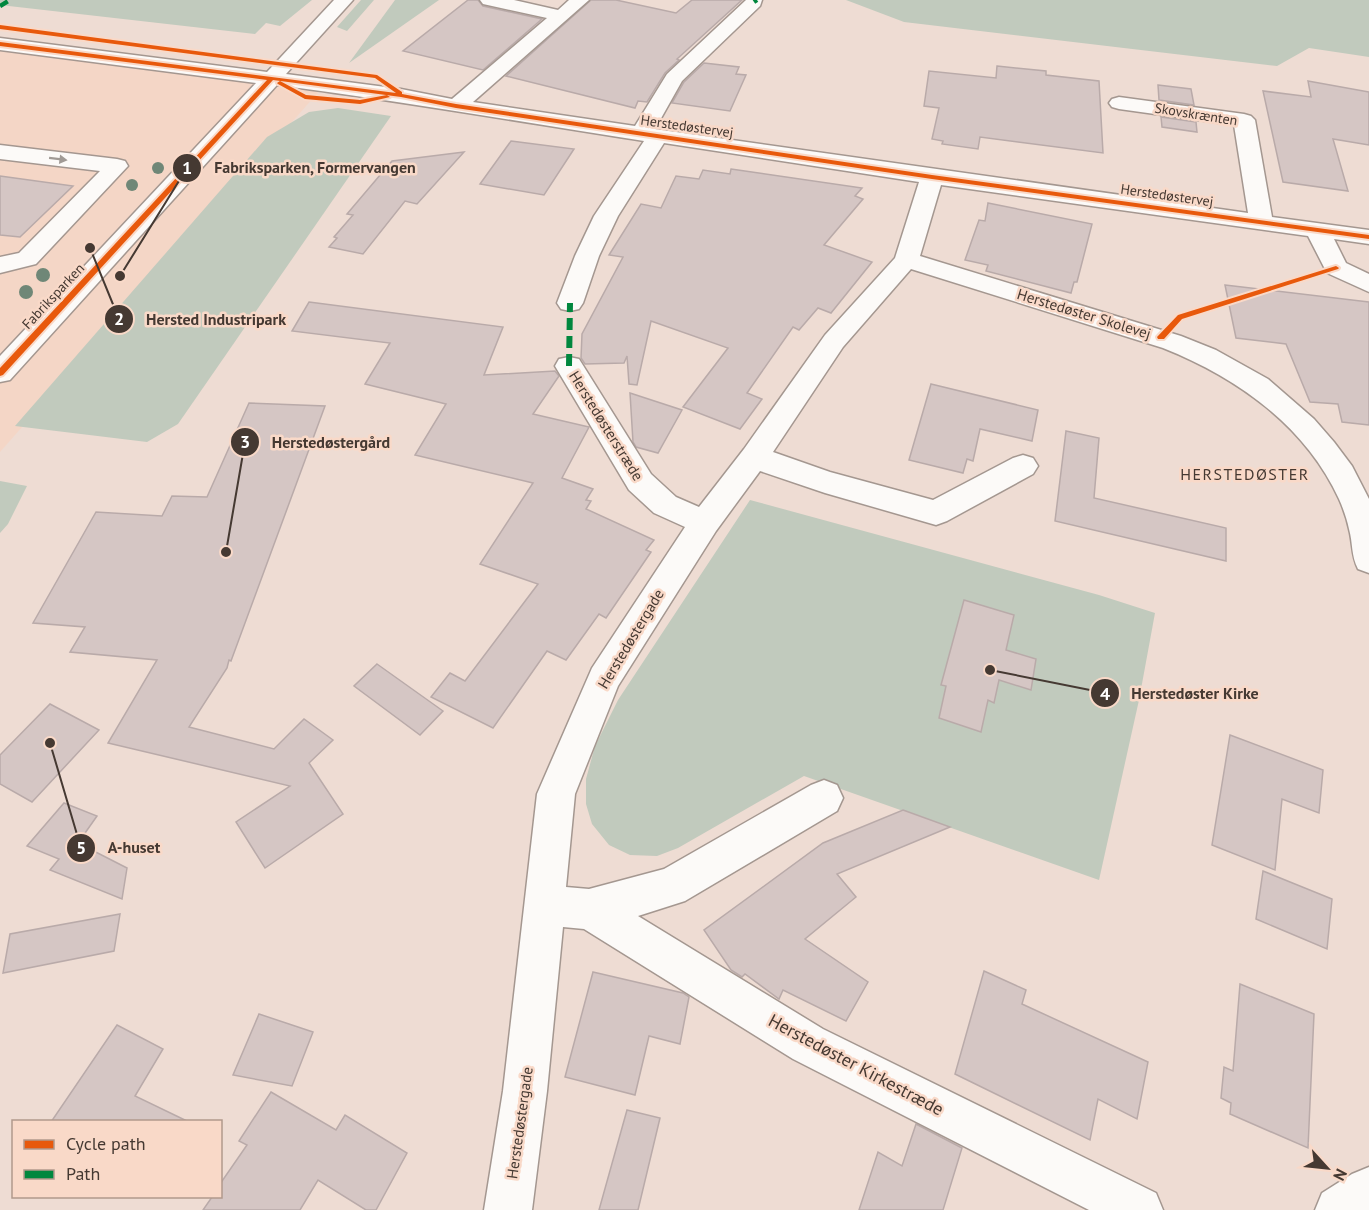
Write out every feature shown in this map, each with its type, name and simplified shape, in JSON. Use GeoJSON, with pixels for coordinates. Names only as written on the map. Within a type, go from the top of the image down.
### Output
{"type":"FeatureCollection","features":[{"type":"Feature","properties":{"kind":"street","name":"Fabriksparken"},"geometry":{"type":"LineString","coordinates":[[3,366],[344,0]]}},
{"type":"Feature","properties":{"kind":"street"},"geometry":{"type":"LineString","coordinates":[[489,0],[527,4],[561,16]]}},
{"type":"Feature","properties":{"kind":"street"},"geometry":{"type":"LineString","coordinates":[[456,106],[580,0]]}},
{"type":"Feature","properties":{"kind":"street","name":"Herstedøstervej"},"geometry":{"type":"LineString","coordinates":[[650,134],[674,78],[693,57],[754,2]]}},
{"type":"Feature","properties":{"kind":"street","name":"Herstedøstervej"},"geometry":{"type":"LineString","coordinates":[[0,44],[401,94],[456,106],[932,177],[1369,237]]}},
{"type":"Feature","properties":{"kind":"street","name":"Skovskrænten"},"geometry":{"type":"LineString","coordinates":[[1119,103],[1244,120],[1261,222]]}},
{"type":"Feature","properties":{"kind":"street"},"geometry":{"type":"LineString","coordinates":[[570,303],[587,256],[650,134]]}},
{"type":"Feature","properties":{"kind":"street"},"geometry":{"type":"LineString","coordinates":[[0,152],[117,166],[27,259],[0,265]]}},
{"type":"Feature","properties":{"kind":"street","name":"Herstedøstergade"},"geometry":{"type":"LineString","coordinates":[[508,1210],[525,1091],[555,794],[604,678],[705,522],[754,457],[834,341],[906,260],[918,228],[932,177]]}},
{"type":"Feature","properties":{"kind":"street"},"geometry":{"type":"LineString","coordinates":[[1317,230],[1336,268],[1369,284]]}},
{"type":"Feature","properties":{"kind":"street","name":"Herstedøster Skolevej"},"geometry":{"type":"LineString","coordinates":[[906,260],[1161,337],[1208,357],[1251,382],[1291,413],[1325,449],[1350,488],[1365,530],[1369,560]]}},
{"type":"Feature","properties":{"kind":"street","name":"Herstedøsterstræde"},"geometry":{"type":"LineString","coordinates":[[568,366],[640,482],[664,505],[705,522]]}},
{"type":"Feature","properties":{"kind":"street"},"geometry":{"type":"LineString","coordinates":[[754,457],[825,482],[936,513],[1023,466]]}},
{"type":"Feature","properties":{"kind":"street"},"geometry":{"type":"LineString","coordinates":[[589,909],[671,887],[824,798]]}},
{"type":"Feature","properties":{"kind":"street","name":"Herstedøster Kirkestræde"},"geometry":{"type":"LineString","coordinates":[[544,906],[589,909],[808,1044],[1138,1210]]}},
{"type":"Feature","properties":{"kind":"street"},"geometry":{"type":"LineString","coordinates":[[1340,1210],[1369,1191]]}},
{"type":"Feature","properties":{"kind":"shaded area"},"geometry":{"type":"Polygon","coordinates":[[[0,0],[312,0],[280,26],[266,23],[255,34],[0,5],[0,0]]]}},
{"type":"Feature","properties":{"kind":"shaded area"},"geometry":{"type":"Polygon","coordinates":[[[361,0],[374,0],[347,31],[337,27],[361,0]]]}},
{"type":"Feature","properties":{"kind":"shaded area"},"geometry":{"type":"Polygon","coordinates":[[[395,0],[439,0],[349,63],[395,0]]]}},
{"type":"Feature","properties":{"kind":"shaded area"},"geometry":{"type":"Polygon","coordinates":[[[846,0],[1369,0],[1369,57],[1309,48],[1277,66],[904,22],[846,0]]]}},
{"type":"Feature","properties":{"kind":"shaded area"},"geometry":{"type":"Polygon","coordinates":[[[0,40],[330,79],[0,452],[0,40]]]}},
{"type":"Feature","properties":{"kind":"shaded area"},"geometry":{"type":"Polygon","coordinates":[[[338,108],[391,116],[178,424],[147,442],[15,426],[267,137],[309,112],[338,108]]]}},
{"type":"Feature","properties":{"kind":"shaded area"},"geometry":{"type":"Polygon","coordinates":[[[0,481],[27,486],[8,524],[0,533],[0,481]]]}},
{"type":"Feature","properties":{"kind":"shaded area"},"geometry":{"type":"Polygon","coordinates":[[[750,500],[1099,595],[1155,613],[1139,700],[1099,880],[804,776],[678,848],[657,856],[630,855],[609,845],[592,824],[586,804],[586,779],[595,746],[618,700],[750,500]]]}},
{"type":"Feature","properties":{"kind":"building"},"geometry":{"type":"Polygon","coordinates":[[[468,0],[478,0],[483,6],[542,19],[483,70],[403,51],[468,0]]]}},
{"type":"Feature","properties":{"kind":"building"},"geometry":{"type":"Polygon","coordinates":[[[591,0],[616,0],[676,13],[692,0],[742,0],[677,59],[679,60],[665,73],[647,102],[638,101],[635,108],[506,76],[591,0]]]}},
{"type":"Feature","properties":{"kind":"building"},"geometry":{"type":"Polygon","coordinates":[[[704,63],[739,67],[736,74],[746,75],[730,111],[672,103],[684,82],[704,63]]]}},
{"type":"Feature","properties":{"kind":"building"},"geometry":{"type":"Polygon","coordinates":[[[997,66],[1046,71],[1046,75],[1099,81],[1103,153],[980,137],[978,149],[942,144],[943,141],[932,139],[939,108],[924,106],[929,71],[996,78],[997,66]]]}},
{"type":"Feature","properties":{"kind":"building"},"geometry":{"type":"Polygon","coordinates":[[[1308,81],[1369,92],[1369,145],[1333,139],[1348,191],[1283,182],[1263,91],[1311,97],[1308,81]]]}},
{"type":"Feature","properties":{"kind":"building"},"geometry":{"type":"Polygon","coordinates":[[[1158,85],[1191,89],[1194,105],[1159,100],[1158,85]]]}},
{"type":"Feature","properties":{"kind":"building"},"geometry":{"type":"Polygon","coordinates":[[[1161,117],[1196,122],[1197,132],[1162,127],[1161,117]]]}},
{"type":"Feature","properties":{"kind":"building"},"geometry":{"type":"Polygon","coordinates":[[[511,141],[574,149],[544,195],[480,184],[511,141]]]}},
{"type":"Feature","properties":{"kind":"building"},"geometry":{"type":"Polygon","coordinates":[[[464,152],[417,204],[405,201],[363,254],[329,247],[337,238],[334,237],[353,215],[347,214],[392,161],[464,152]]]}},
{"type":"Feature","properties":{"kind":"building"},"geometry":{"type":"Polygon","coordinates":[[[731,169],[862,188],[855,196],[863,199],[824,245],[872,262],[831,313],[818,308],[799,330],[793,327],[747,393],[762,399],[740,429],[683,407],[728,348],[651,321],[637,385],[629,384],[627,356],[624,363],[585,364],[581,358],[582,334],[623,257],[609,255],[641,204],[661,208],[676,176],[699,179],[703,170],[730,174],[731,169]]]}},
{"type":"Feature","properties":{"kind":"building"},"geometry":{"type":"Polygon","coordinates":[[[0,176],[73,186],[20,237],[0,235],[0,176]]]}},
{"type":"Feature","properties":{"kind":"building"},"geometry":{"type":"Polygon","coordinates":[[[988,203],[1092,224],[1077,282],[1074,282],[1071,293],[986,271],[988,265],[965,260],[979,220],[985,221],[988,203]]]}},
{"type":"Feature","properties":{"kind":"building"},"geometry":{"type":"Polygon","coordinates":[[[1225,285],[1369,302],[1369,425],[1342,422],[1338,404],[1310,402],[1286,344],[1236,338],[1225,285]]]}},
{"type":"Feature","properties":{"kind":"building"},"geometry":{"type":"Polygon","coordinates":[[[309,302],[503,327],[484,375],[555,371],[559,376],[533,414],[589,427],[562,478],[593,489],[586,500],[591,501],[586,509],[654,540],[646,550],[651,552],[606,618],[599,614],[566,660],[547,651],[493,728],[431,697],[450,673],[465,681],[538,584],[480,564],[533,483],[415,455],[446,404],[365,384],[390,343],[292,331],[309,302]]]}},
{"type":"Feature","properties":{"kind":"building"},"geometry":{"type":"Polygon","coordinates":[[[931,384],[1038,410],[1032,441],[980,429],[973,461],[967,459],[963,473],[909,460],[931,384]]]}},
{"type":"Feature","properties":{"kind":"building"},"geometry":{"type":"Polygon","coordinates":[[[630,393],[682,410],[658,453],[636,447],[633,442],[630,393]]]}},
{"type":"Feature","properties":{"kind":"building"},"geometry":{"type":"Polygon","coordinates":[[[249,403],[325,406],[231,661],[229,660],[227,668],[189,727],[274,749],[304,719],[333,740],[309,763],[343,814],[265,868],[236,822],[290,786],[108,743],[157,660],[70,652],[85,627],[33,623],[96,512],[162,516],[172,496],[207,497],[249,403]]]}},
{"type":"Feature","properties":{"kind":"building"},"geometry":{"type":"Polygon","coordinates":[[[1066,431],[1099,438],[1094,498],[1226,528],[1226,561],[1055,521],[1066,431]]]}},
{"type":"Feature","properties":{"kind":"building"},"geometry":{"type":"Polygon","coordinates":[[[964,600],[1014,615],[1006,650],[1036,659],[1031,690],[999,680],[994,703],[988,700],[981,732],[939,718],[946,686],[941,685],[964,600]]]}},
{"type":"Feature","properties":{"kind":"building"},"geometry":{"type":"Polygon","coordinates":[[[377,664],[443,711],[420,735],[354,686],[377,664]]]}},
{"type":"Feature","properties":{"kind":"building"},"geometry":{"type":"Polygon","coordinates":[[[50,704],[99,730],[32,802],[0,784],[0,755],[50,704]]]}},
{"type":"Feature","properties":{"kind":"building"},"geometry":{"type":"Polygon","coordinates":[[[1230,735],[1323,770],[1319,813],[1282,799],[1275,870],[1212,845],[1230,735]]]}},
{"type":"Feature","properties":{"kind":"building"},"geometry":{"type":"Polygon","coordinates":[[[64,803],[97,816],[78,843],[127,868],[122,899],[50,870],[59,859],[27,846],[64,803]]]}},
{"type":"Feature","properties":{"kind":"building"},"geometry":{"type":"Polygon","coordinates":[[[903,810],[950,827],[837,874],[856,897],[805,939],[868,982],[846,1021],[783,990],[779,999],[745,974],[742,977],[731,970],[704,930],[823,843],[903,810]]]}},
{"type":"Feature","properties":{"kind":"building"},"geometry":{"type":"Polygon","coordinates":[[[1263,871],[1332,899],[1327,949],[1256,919],[1263,871]]]}},
{"type":"Feature","properties":{"kind":"building"},"geometry":{"type":"Polygon","coordinates":[[[120,914],[114,951],[3,973],[10,934],[120,914]]]}},
{"type":"Feature","properties":{"kind":"building"},"geometry":{"type":"Polygon","coordinates":[[[984,971],[1026,990],[1022,1004],[1148,1062],[1137,1119],[1098,1099],[1090,1140],[955,1074],[984,971]]]}},
{"type":"Feature","properties":{"kind":"building"},"geometry":{"type":"Polygon","coordinates":[[[593,972],[683,993],[689,997],[680,1044],[649,1036],[635,1095],[565,1077],[593,972]]]}},
{"type":"Feature","properties":{"kind":"building"},"geometry":{"type":"Polygon","coordinates":[[[1240,984],[1314,1014],[1308,1148],[1230,1114],[1231,1103],[1221,1098],[1224,1067],[1233,1071],[1240,984]]]}},
{"type":"Feature","properties":{"kind":"building"},"geometry":{"type":"Polygon","coordinates":[[[259,1014],[313,1032],[292,1086],[233,1075],[259,1014]]]}},
{"type":"Feature","properties":{"kind":"building"},"geometry":{"type":"Polygon","coordinates":[[[117,1025],[163,1049],[135,1096],[185,1120],[52,1120],[117,1025]]]}},
{"type":"Feature","properties":{"kind":"building"},"geometry":{"type":"Polygon","coordinates":[[[271,1092],[336,1130],[345,1115],[407,1153],[376,1210],[366,1210],[318,1180],[300,1210],[203,1210],[211,1198],[222,1198],[222,1181],[247,1145],[239,1141],[271,1092]]]}},
{"type":"Feature","properties":{"kind":"building"},"geometry":{"type":"Polygon","coordinates":[[[627,1110],[660,1118],[638,1210],[599,1210],[627,1110]]]}},
{"type":"Feature","properties":{"kind":"building"},"geometry":{"type":"Polygon","coordinates":[[[916,1124],[962,1148],[943,1210],[859,1210],[878,1152],[902,1166],[916,1124]]]}},
{"type":"Feature","properties":{"kind":"marked path"},"geometry":{"type":"LineString","coordinates":[[0,6],[10,0]]}},
{"type":"Feature","properties":{"kind":"marked path"},"geometry":{"type":"LineString","coordinates":[[569,366],[570,303]]}},
{"type":"Feature","properties":{"kind":"cycle path"},"geometry":{"type":"LineString","coordinates":[[0,27],[377,77],[400,93]]}},
{"type":"Feature","properties":{"kind":"cycle path"},"geometry":{"type":"LineString","coordinates":[[0,44],[401,95],[456,106],[932,177],[1369,237]]}},
{"type":"Feature","properties":{"kind":"cycle path"},"geometry":{"type":"LineString","coordinates":[[0,373],[272,78]]}},
{"type":"Feature","properties":{"kind":"cycle path"},"geometry":{"type":"LineString","coordinates":[[280,83],[305,97],[360,102],[387,97]]}},
{"type":"Feature","properties":{"kind":"cycle path"},"geometry":{"type":"LineString","coordinates":[[1161,337],[1180,317],[1336,268]]}},
{"type":"Feature","properties":{"kind":"place","name":"Hersted Industripark"},"geometry":{"type":"Point","coordinates":[90,248]}},
{"type":"Feature","properties":{"kind":"place","name":"Fabriksparken, Formervangen"},"geometry":{"type":"Point","coordinates":[120,276]}},
{"type":"Feature","properties":{"kind":"place","name":"Herstedøstergård"},"geometry":{"type":"Point","coordinates":[226,552]}},
{"type":"Feature","properties":{"kind":"place","name":"Herstedøster Kirke"},"geometry":{"type":"Point","coordinates":[990,670]}},
{"type":"Feature","properties":{"kind":"place","name":"A-huset"},"geometry":{"type":"Point","coordinates":[50,743]}},
{"type":"Feature","properties":{"kind":"district","name":"HERSTEDØSTER"},"geometry":{"type":"Point","coordinates":[1245,474]}}]}
